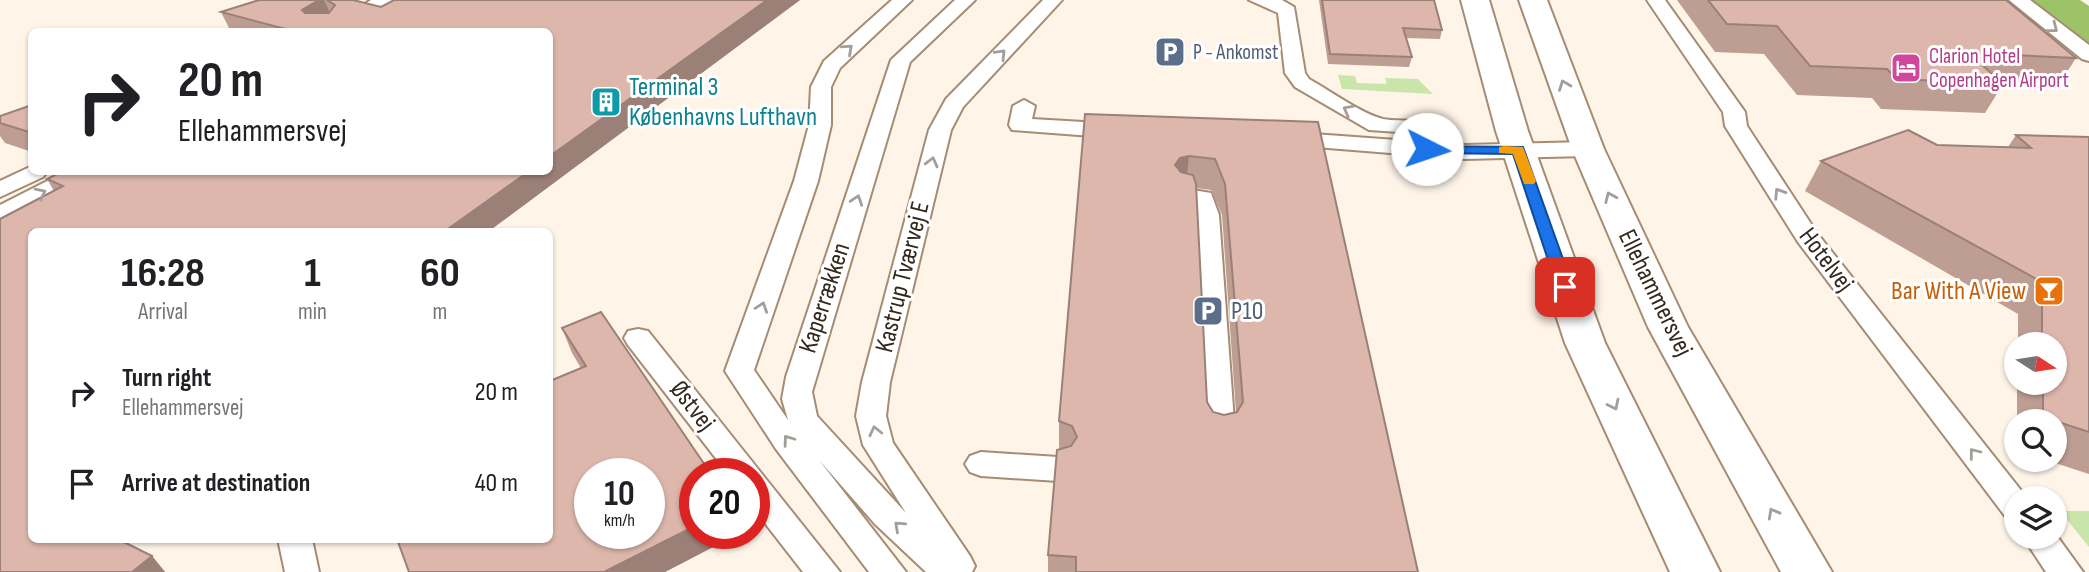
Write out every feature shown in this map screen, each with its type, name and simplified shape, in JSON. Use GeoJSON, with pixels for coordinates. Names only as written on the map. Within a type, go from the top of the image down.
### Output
{"type":"FeatureCollection","features":[{"type":"Feature","properties":{"kind":"street"},"geometry":{"type":"LineString","coordinates":[[1475,0],[1515,140],[1585,343],[1695,572]]}},
{"type":"Feature","properties":{"kind":"street","name":"Ellehammersvej"},"geometry":{"type":"LineString","coordinates":[[1533,0],[1586,141],[1668,327],[1807,572]]}},
{"type":"Feature","properties":{"kind":"lane"},"geometry":{"type":"LineString","coordinates":[[889,572],[787,440],[739,371],[806,181],[820,125],[821,87],[831,65],[903,0]]}},
{"type":"Feature","properties":{"kind":"lane","name":"Kaperrækken"},"geometry":{"type":"LineString","coordinates":[[949,572],[886,515],[805,423],[796,407],[797,388],[805,359],[901,60],[966,0]]}},
{"type":"Feature","properties":{"kind":"lane","name":"Kastrup Tværvej E"},"geometry":{"type":"LineString","coordinates":[[961,572],[878,445],[871,416],[876,382],[940,130],[954,104],[1053,0]]}},
{"type":"Feature","properties":{"kind":"lane"},"geometry":{"type":"LineString","coordinates":[[1258,0],[1276,4],[1287,11],[1295,73],[1302,83],[1377,125],[1416,127],[1435,134]]}},
{"type":"Feature","properties":{"kind":"lane","name":"Hotelvej"},"geometry":{"type":"LineString","coordinates":[[1656,0],[1734,113],[1736,126],[1807,237],[2004,491]]}},
{"type":"Feature","properties":{"kind":"lane"},"geometry":{"type":"LineString","coordinates":[[2018,0],[2089,55]]}},
{"type":"Feature","properties":{"kind":"lane"},"geometry":{"type":"LineString","coordinates":[[1024,106],[1020,125],[1137,132]]}},
{"type":"Feature","properties":{"kind":"lane"},"geometry":{"type":"LineString","coordinates":[[1324,141],[1435,134],[1515,140],[1586,141]]}},
{"type":"Feature","properties":{"kind":"lane"},"geometry":{"type":"LineString","coordinates":[[1271,139],[1465,152],[1515,140]]}},
{"type":"Feature","properties":{"kind":"lane"},"geometry":{"type":"LineString","coordinates":[[0,190],[30,175]]}},
{"type":"Feature","properties":{"kind":"lane"},"geometry":{"type":"LineString","coordinates":[[0,214],[76,175]]}},
{"type":"Feature","properties":{"kind":"lane"},"geometry":{"type":"LineString","coordinates":[[1186,196],[1203,198],[1207,215],[1220,435]]}},
{"type":"Feature","properties":{"kind":"lane","name":"Østvej"},"geometry":{"type":"LineString","coordinates":[[639,338],[733,458]]}},
{"type":"Feature","properties":{"kind":"lane"},"geometry":{"type":"LineString","coordinates":[[981,464],[1058,469]]}},
{"type":"Feature","properties":{"kind":"lane"},"geometry":{"type":"LineString","coordinates":[[770,505],[823,572]]}},
{"type":"Feature","properties":{"kind":"lane"},"geometry":{"type":"LineString","coordinates":[[296,543],[302,572]]}},
{"type":"Feature","properties":{"kind":"lane"},"geometry":{"type":"LineString","coordinates":[[2048,549],[2066,572]]}},
{"type":"Feature","properties":{"kind":"green space"},"geometry":{"type":"Polygon","coordinates":[[[2030,0],[2080,0],[2089,6],[2089,43],[2030,0]]]}},
{"type":"Feature","properties":{"kind":"green space"},"geometry":{"type":"Polygon","coordinates":[[[1338,75],[1355,76],[1357,83],[1387,84],[1385,78],[1418,79],[1433,94],[1342,89],[1338,75]]]}},
{"type":"Feature","properties":{"kind":"green space"},"geometry":{"type":"Polygon","coordinates":[[[2067,511],[2089,511],[2089,547],[2067,520],[2067,511]]]}},
{"type":"Feature","properties":{"kind":"building"},"geometry":{"type":"Polygon","coordinates":[[[259,0],[319,0],[302,10],[305,13],[329,13],[335,5],[327,0],[353,0],[381,7],[394,0],[767,0],[553,154],[553,28],[282,28],[221,12],[259,0]]]}},
{"type":"Feature","properties":{"kind":"building"},"geometry":{"type":"Polygon","coordinates":[[[1322,0],[1434,0],[1442,30],[1403,28],[1412,57],[1330,54],[1322,0]]]}},
{"type":"Feature","properties":{"kind":"building","name":"Clarion Hotel Copenhagen Airport"},"geometry":{"type":"Polygon","coordinates":[[[1708,0],[2006,0],[2076,58],[1969,53],[2003,84],[1897,79],[1887,69],[1810,66],[1777,26],[1727,24],[1708,0]]]}},
{"type":"Feature","properties":{"kind":"building"},"geometry":{"type":"Polygon","coordinates":[[[28,106],[28,132],[0,123],[0,116],[28,106]]]}},
{"type":"Feature","properties":{"kind":"building","name":"P10"},"geometry":{"type":"Polygon","coordinates":[[[1085,114],[1318,122],[1418,572],[1076,572],[1076,557],[1048,555],[1057,450],[1071,446],[1077,437],[1072,426],[1059,421],[1085,114]],[[1189,156],[1180,158],[1175,165],[1181,172],[1193,175],[1196,184],[1207,402],[1213,412],[1224,415],[1237,412],[1243,402],[1225,184],[1215,159],[1189,156]]]}},
{"type":"Feature","properties":{"kind":"building"},"geometry":{"type":"Polygon","coordinates":[[[1908,130],[1937,145],[2031,148],[2016,135],[2089,137],[2089,432],[2067,425],[2067,409],[2043,409],[2043,396],[2067,396],[2067,332],[2042,332],[2042,282],[1821,161],[1908,130]]]}},
{"type":"Feature","properties":{"kind":"building"},"geometry":{"type":"Polygon","coordinates":[[[55,175],[524,175],[449,228],[28,228],[28,543],[126,543],[152,556],[132,572],[0,572],[0,219],[63,186],[47,179],[55,175]]]}},
{"type":"Feature","properties":{"kind":"building"},"geometry":{"type":"Polygon","coordinates":[[[601,312],[700,458],[679,458],[679,534],[665,541],[665,458],[574,458],[574,549],[650,549],[604,572],[409,572],[398,543],[553,543],[553,380],[586,366],[562,328],[601,312]]]}},
{"type":"Feature","properties":{"kind":"slow traffic"},"geometry":{"type":"LineString","coordinates":[[1504,150],[1518,149],[1529,181]]}},
{"type":"Feature","properties":{"kind":"place","name":"P - Ankomst"},"geometry":{"type":"Point","coordinates":[1170,52]}},
{"type":"Feature","properties":{"kind":"place","name":"Clarion Hotel Copenhagen Airport"},"geometry":{"type":"Point","coordinates":[1906,68]}},
{"type":"Feature","properties":{"kind":"place","name":"Terminal 3 Københavns Lufthavn"},"geometry":{"type":"Point","coordinates":[606,102]}},
{"type":"Feature","properties":{"kind":"place","name":"Bar With A View"},"geometry":{"type":"Point","coordinates":[2049,291]}},
{"type":"Feature","properties":{"kind":"place","name":"P10"},"geometry":{"type":"Point","coordinates":[1208,311]}},
{"type":"Feature","properties":{"kind":"route"},"geometry":{"type":"LineString","coordinates":[[1427,149],[1465,152],[1518,149],[1565,287]]}}]}
